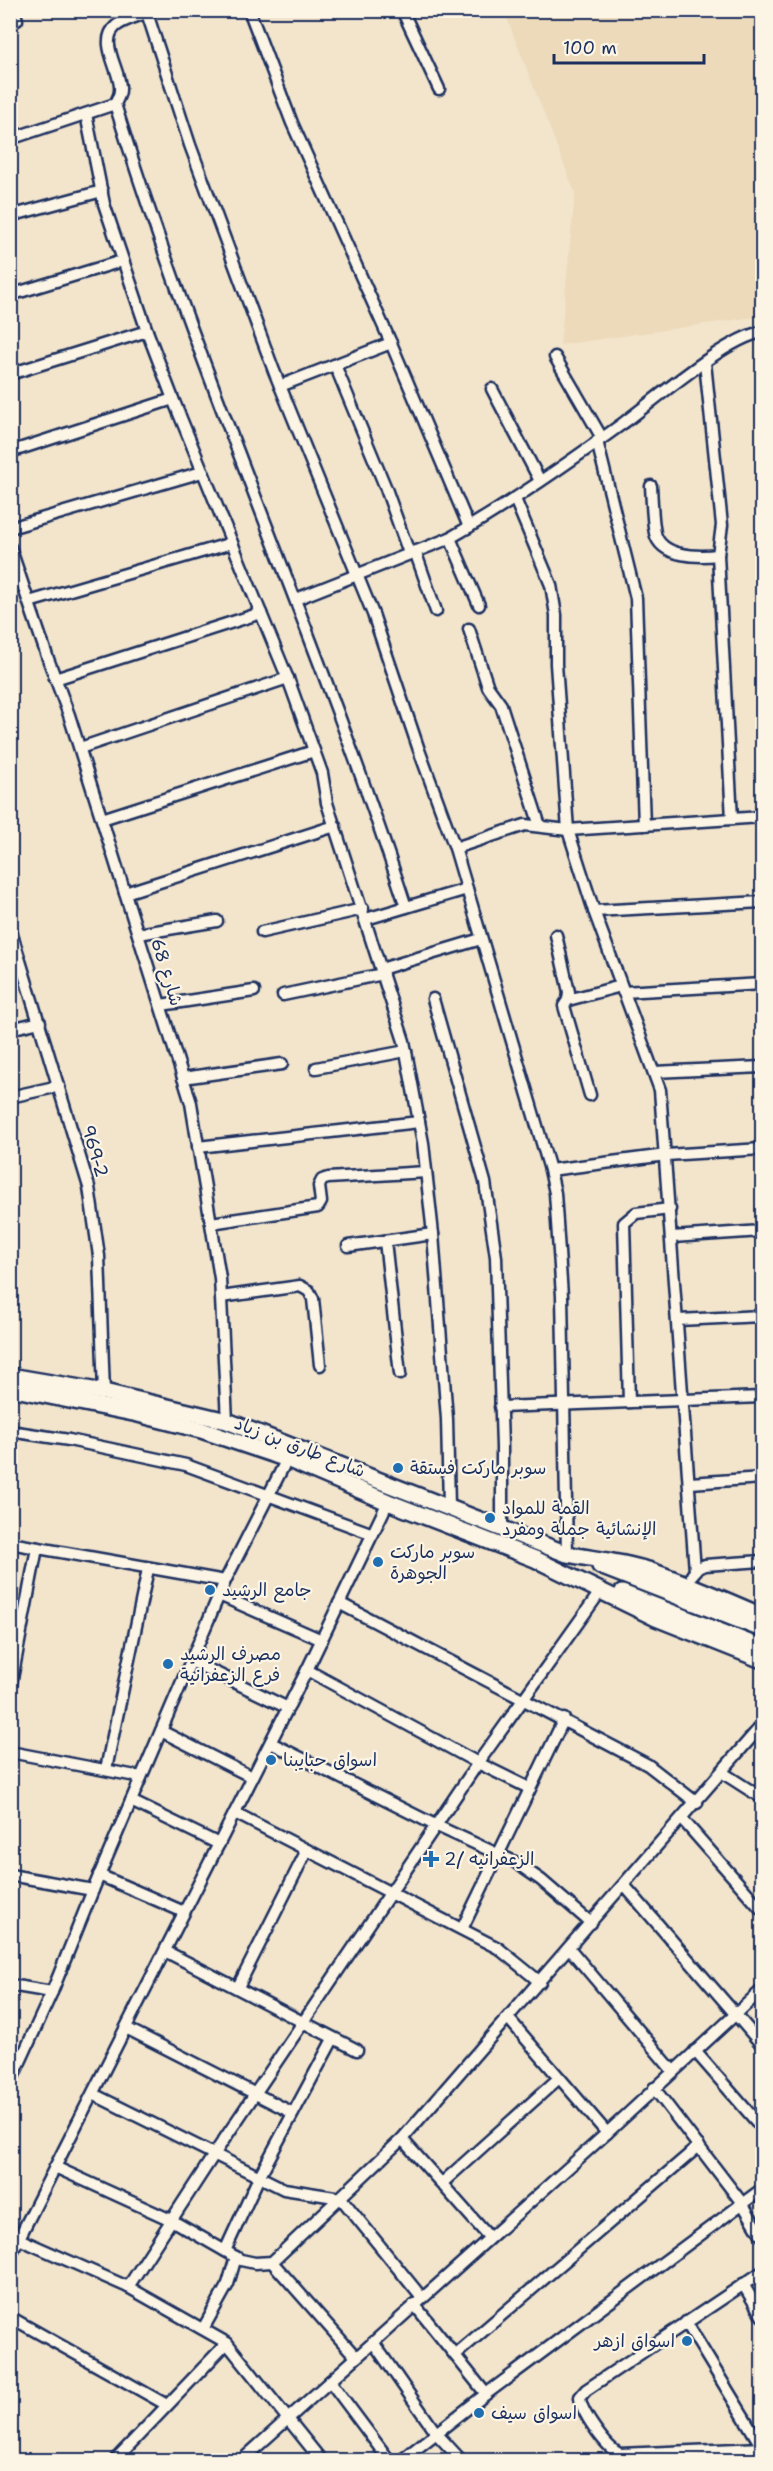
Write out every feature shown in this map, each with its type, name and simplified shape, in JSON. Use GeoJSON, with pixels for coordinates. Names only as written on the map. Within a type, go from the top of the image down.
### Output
{"type":"FeatureCollection","features":[{"type":"Feature","properties":{"kind":"main road","name":"شارع طارق بن زياد"},"geometry":{"type":"LineString","coordinates":[[10,1376],[104,1392],[227,1421],[567,1554],[623,1563],[654,1572],[762,1616]]}},
{"type":"Feature","properties":{"kind":"main road","name":"شارع طارق بن زياد"},"geometry":{"type":"LineString","coordinates":[[10,1388],[148,1416],[201,1430],[287,1460],[535,1559],[680,1629],[762,1660]]}},
{"type":"Feature","properties":{"kind":"main road"},"geometry":{"type":"LineString","coordinates":[[567,1554],[762,1629]]}},
{"type":"Feature","properties":{"kind":"main road"},"geometry":{"type":"LineString","coordinates":[[535,1559],[762,1648]]}},
{"type":"Feature","properties":{"kind":"street"},"geometry":{"type":"LineString","coordinates":[[249,10],[292,123],[391,343],[469,527]]}},
{"type":"Feature","properties":{"kind":"street"},"geometry":{"type":"LineString","coordinates":[[402,10],[439,89]]}},
{"type":"Feature","properties":{"kind":"street"},"geometry":{"type":"LineString","coordinates":[[406,907],[347,732],[192,334],[115,104],[121,89],[109,39],[112,31],[123,22],[149,12],[190,145],[280,386],[373,614],[455,849],[550,1170],[555,1193],[562,1296],[567,1554]]}},
{"type":"Feature","properties":{"kind":"street"},"geometry":{"type":"LineString","coordinates":[[10,139],[115,104]]}},
{"type":"Feature","properties":{"kind":"street"},"geometry":{"type":"LineString","coordinates":[[86,114],[102,191],[122,261],[202,472],[288,678],[322,773],[327,803],[406,1051],[419,1122],[433,1234],[447,1419],[449,1508]]}},
{"type":"Feature","properties":{"kind":"street"},"geometry":{"type":"LineString","coordinates":[[10,216],[102,191]]}},
{"type":"Feature","properties":{"kind":"street"},"geometry":{"type":"LineString","coordinates":[[10,295],[122,261]]}},
{"type":"Feature","properties":{"kind":"street"},"geometry":{"type":"LineString","coordinates":[[10,374],[147,331]]}},
{"type":"Feature","properties":{"kind":"street"},"geometry":{"type":"LineString","coordinates":[[296,599],[450,538],[540,481],[727,346],[762,332]]}},
{"type":"Feature","properties":{"kind":"street"},"geometry":{"type":"LineString","coordinates":[[280,386],[391,343]]}},
{"type":"Feature","properties":{"kind":"street"},"geometry":{"type":"LineString","coordinates":[[555,357],[599,440],[636,598],[644,825]]}},
{"type":"Feature","properties":{"kind":"street"},"geometry":{"type":"LineString","coordinates":[[705,363],[722,525],[718,555],[732,819]]}},
{"type":"Feature","properties":{"kind":"street"},"geometry":{"type":"LineString","coordinates":[[335,365],[436,612]]}},
{"type":"Feature","properties":{"kind":"street"},"geometry":{"type":"LineString","coordinates":[[492,389],[540,481]]}},
{"type":"Feature","properties":{"kind":"street"},"geometry":{"type":"LineString","coordinates":[[10,452],[173,399]]}},
{"type":"Feature","properties":{"kind":"street"},"geometry":{"type":"LineString","coordinates":[[10,528],[202,472]]}},
{"type":"Feature","properties":{"kind":"street"},"geometry":{"type":"LineString","coordinates":[[651,486],[656,536],[664,545],[676,553],[701,557],[718,555]]}},
{"type":"Feature","properties":{"kind":"street"},"geometry":{"type":"LineString","coordinates":[[515,498],[551,585],[556,615],[556,664],[568,830],[594,911],[660,1090],[695,1571]]}},
{"type":"Feature","properties":{"kind":"street"},"geometry":{"type":"LineString","coordinates":[[450,538],[479,605]]}},
{"type":"Feature","properties":{"kind":"street"},"geometry":{"type":"LineString","coordinates":[[29,602],[232,543]]}},
{"type":"Feature","properties":{"kind":"street","name":"شارع 68"},"geometry":{"type":"LineString","coordinates":[[10,547],[80,748],[191,1103],[221,1298],[227,1421]]}},
{"type":"Feature","properties":{"kind":"street"},"geometry":{"type":"LineString","coordinates":[[55,679],[261,613]]}},
{"type":"Feature","properties":{"kind":"street"},"geometry":{"type":"LineString","coordinates":[[469,629],[488,687],[501,705],[540,826]]}},
{"type":"Feature","properties":{"kind":"street"},"geometry":{"type":"LineString","coordinates":[[80,748],[288,678]]}},
{"type":"Feature","properties":{"kind":"street"},"geometry":{"type":"LineString","coordinates":[[102,819],[314,751]]}},
{"type":"Feature","properties":{"kind":"street"},"geometry":{"type":"LineString","coordinates":[[455,849],[525,825],[568,830],[762,817]]}},
{"type":"Feature","properties":{"kind":"street"},"geometry":{"type":"LineString","coordinates":[[125,893],[334,826]]}},
{"type":"Feature","properties":{"kind":"street"},"geometry":{"type":"LineString","coordinates":[[262,932],[406,907],[467,890]]}},
{"type":"Feature","properties":{"kind":"street"},"geometry":{"type":"LineString","coordinates":[[594,911],[762,902]]}},
{"type":"Feature","properties":{"kind":"street"},"geometry":{"type":"LineString","coordinates":[[138,934],[217,921]]}},
{"type":"Feature","properties":{"kind":"street","name":"969-2"},"geometry":{"type":"LineString","coordinates":[[10,928],[59,1086],[90,1199],[99,1256],[104,1392]]}},
{"type":"Feature","properties":{"kind":"street"},"geometry":{"type":"LineString","coordinates":[[556,935],[568,1000],[564,1006],[590,1095]]}},
{"type":"Feature","properties":{"kind":"street"},"geometry":{"type":"LineString","coordinates":[[283,995],[382,972],[481,939]]}},
{"type":"Feature","properties":{"kind":"street"},"geometry":{"type":"LineString","coordinates":[[568,1000],[622,989],[762,984]]}},
{"type":"Feature","properties":{"kind":"street"},"geometry":{"type":"LineString","coordinates":[[160,1005],[254,991]]}},
{"type":"Feature","properties":{"kind":"street"},"geometry":{"type":"LineString","coordinates":[[433,999],[485,1182],[495,1257],[501,1528]]}},
{"type":"Feature","properties":{"kind":"street"},"geometry":{"type":"LineString","coordinates":[[10,1029],[40,1022]]}},
{"type":"Feature","properties":{"kind":"street"},"geometry":{"type":"LineString","coordinates":[[316,1068],[406,1051]]}},
{"type":"Feature","properties":{"kind":"street"},"geometry":{"type":"LineString","coordinates":[[183,1078],[282,1064]]}},
{"type":"Feature","properties":{"kind":"street"},"geometry":{"type":"LineString","coordinates":[[654,1072],[762,1067]]}},
{"type":"Feature","properties":{"kind":"street"},"geometry":{"type":"LineString","coordinates":[[10,1096],[59,1086]]}},
{"type":"Feature","properties":{"kind":"street"},"geometry":{"type":"LineString","coordinates":[[198,1147],[419,1122]]}},
{"type":"Feature","properties":{"kind":"street"},"geometry":{"type":"LineString","coordinates":[[550,1170],[666,1155],[762,1149]]}},
{"type":"Feature","properties":{"kind":"street"},"geometry":{"type":"LineString","coordinates":[[211,1223],[318,1207],[321,1202],[319,1186],[322,1180],[328,1178],[426,1172]]}},
{"type":"Feature","properties":{"kind":"street"},"geometry":{"type":"LineString","coordinates":[[628,1402],[624,1223],[636,1213],[670,1209]]}},
{"type":"Feature","properties":{"kind":"street"},"geometry":{"type":"LineString","coordinates":[[672,1237],[762,1231]]}},
{"type":"Feature","properties":{"kind":"street"},"geometry":{"type":"LineString","coordinates":[[348,1246],[433,1234]]}},
{"type":"Feature","properties":{"kind":"street"},"geometry":{"type":"LineString","coordinates":[[385,1241],[400,1374]]}},
{"type":"Feature","properties":{"kind":"street"},"geometry":{"type":"LineString","coordinates":[[221,1298],[300,1286],[309,1291],[313,1299],[320,1365]]}},
{"type":"Feature","properties":{"kind":"street"},"geometry":{"type":"LineString","coordinates":[[678,1320],[762,1316]]}},
{"type":"Feature","properties":{"kind":"street"},"geometry":{"type":"LineString","coordinates":[[500,1407],[762,1397]]}},
{"type":"Feature","properties":{"kind":"street"},"geometry":{"type":"LineString","coordinates":[[10,1431],[69,1440],[186,1465],[373,1534]]}},
{"type":"Feature","properties":{"kind":"street"},"geometry":{"type":"LineString","coordinates":[[10,2084],[13,2071],[52,1992],[99,1875],[225,1581],[287,1460]]}},
{"type":"Feature","properties":{"kind":"street"},"geometry":{"type":"LineString","coordinates":[[690,1482],[762,1478]]}},
{"type":"Feature","properties":{"kind":"street"},"geometry":{"type":"LineString","coordinates":[[10,2256],[271,1743],[388,1502]]}},
{"type":"Feature","properties":{"kind":"street"},"geometry":{"type":"LineString","coordinates":[[10,1543],[225,1581]]}},
{"type":"Feature","properties":{"kind":"street"},"geometry":{"type":"LineString","coordinates":[[10,1689],[37,1548]]}},
{"type":"Feature","properties":{"kind":"street"},"geometry":{"type":"LineString","coordinates":[[685,1585],[695,1571],[708,1564],[762,1561]]}},
{"type":"Feature","properties":{"kind":"street"},"geometry":{"type":"LineString","coordinates":[[106,1769],[148,1569]]}},
{"type":"Feature","properties":{"kind":"street"},"geometry":{"type":"LineString","coordinates":[[128,2287],[214,2153],[478,1763],[526,1699],[600,1592]]}},
{"type":"Feature","properties":{"kind":"street"},"geometry":{"type":"LineString","coordinates":[[219,1595],[321,1640]]}},
{"type":"Feature","properties":{"kind":"street"},"geometry":{"type":"LineString","coordinates":[[339,1603],[526,1699],[648,1765],[697,1803]]}},
{"type":"Feature","properties":{"kind":"street"},"geometry":{"type":"LineString","coordinates":[[191,1661],[288,1708]]}},
{"type":"Feature","properties":{"kind":"street"},"geometry":{"type":"LineString","coordinates":[[307,1670],[478,1763],[529,1788]]}},
{"type":"Feature","properties":{"kind":"street"},"geometry":{"type":"LineString","coordinates":[[462,1929],[564,1719]]}},
{"type":"Feature","properties":{"kind":"street"},"geometry":{"type":"LineString","coordinates":[[56,2167],[171,2220],[236,2257],[255,2263],[272,2262],[402,2139],[697,1803],[762,1725]]}},
{"type":"Feature","properties":{"kind":"street"},"geometry":{"type":"LineString","coordinates":[[161,1731],[252,1777]]}},
{"type":"Feature","properties":{"kind":"street"},"geometry":{"type":"LineString","coordinates":[[271,1743],[437,1826],[515,1862],[541,1880],[591,1923]]}},
{"type":"Feature","properties":{"kind":"street"},"geometry":{"type":"LineString","coordinates":[[10,1752],[141,1777]]}},
{"type":"Feature","properties":{"kind":"street"},"geometry":{"type":"LineString","coordinates":[[723,1773],[762,1798]]}},
{"type":"Feature","properties":{"kind":"street"},"geometry":{"type":"LineString","coordinates":[[131,1801],[219,1844]]}},
{"type":"Feature","properties":{"kind":"street"},"geometry":{"type":"LineString","coordinates":[[235,1813],[498,1948],[540,1982]]}},
{"type":"Feature","properties":{"kind":"street"},"geometry":{"type":"LineString","coordinates":[[682,1819],[762,1910]]}},
{"type":"Feature","properties":{"kind":"street"},"geometry":{"type":"LineString","coordinates":[[238,1987],[307,1850]]}},
{"type":"Feature","properties":{"kind":"street"},"geometry":{"type":"LineString","coordinates":[[10,1875],[93,1890]]}},
{"type":"Feature","properties":{"kind":"street"},"geometry":{"type":"LineString","coordinates":[[99,1875],[184,1912]]}},
{"type":"Feature","properties":{"kind":"street"},"geometry":{"type":"LineString","coordinates":[[624,1885],[762,2045]]}},
{"type":"Feature","properties":{"kind":"street"},"geometry":{"type":"LineString","coordinates":[[569,1948],[673,2071]]}},
{"type":"Feature","properties":{"kind":"street"},"geometry":{"type":"LineString","coordinates":[[165,1951],[357,2050]]}},
{"type":"Feature","properties":{"kind":"street"},"geometry":{"type":"LineString","coordinates":[[10,1985],[52,1992]]}},
{"type":"Feature","properties":{"kind":"street"},"geometry":{"type":"LineString","coordinates":[[246,2459],[762,1990]]}},
{"type":"Feature","properties":{"kind":"street"},"geometry":{"type":"LineString","coordinates":[[508,2018],[607,2133]]}},
{"type":"Feature","properties":{"kind":"street"},"geometry":{"type":"LineString","coordinates":[[126,2028],[293,2113]]}},
{"type":"Feature","properties":{"kind":"street"},"geometry":{"type":"LineString","coordinates":[[225,2251],[259,2177],[333,2039]]}},
{"type":"Feature","properties":{"kind":"street"},"geometry":{"type":"LineString","coordinates":[[695,2051],[762,2128]]}},
{"type":"Feature","properties":{"kind":"street"},"geometry":{"type":"LineString","coordinates":[[441,2184],[559,2078]]}},
{"type":"Feature","properties":{"kind":"street"},"geometry":{"type":"LineString","coordinates":[[654,2088],[742,2203],[762,2236]]}},
{"type":"Feature","properties":{"kind":"street"},"geometry":{"type":"LineString","coordinates":[[93,2094],[284,2189],[341,2198],[486,2394]]}},
{"type":"Feature","properties":{"kind":"street"},"geometry":{"type":"LineString","coordinates":[[402,2139],[489,2237]]}},
{"type":"Feature","properties":{"kind":"street"},"geometry":{"type":"LineString","coordinates":[[455,2355],[699,2146]]}},
{"type":"Feature","properties":{"kind":"street"},"geometry":{"type":"LineString","coordinates":[[402,2460],[486,2394],[762,2189]]}},
{"type":"Feature","properties":{"kind":"street"},"geometry":{"type":"LineString","coordinates":[[19,2239],[128,2287],[226,2343],[321,2460]]}},
{"type":"Feature","properties":{"kind":"street"},"geometry":{"type":"LineString","coordinates":[[203,2329],[228,2284],[236,2257]]}},
{"type":"Feature","properties":{"kind":"street"},"geometry":{"type":"LineString","coordinates":[[272,2262],[356,2357]]}},
{"type":"Feature","properties":{"kind":"street"},"geometry":{"type":"LineString","coordinates":[[686,2322],[762,2447],[667,2457],[614,2452],[582,2406],[580,2397],[586,2390],[686,2322],[762,2272]]}},
{"type":"Feature","properties":{"kind":"street"},"geometry":{"type":"LineString","coordinates":[[743,2284],[762,2316]]}},
{"type":"Feature","properties":{"kind":"street"},"geometry":{"type":"LineString","coordinates":[[10,2318],[168,2405]]}},
{"type":"Feature","properties":{"kind":"street"},"geometry":{"type":"LineString","coordinates":[[373,2342],[436,2433],[461,2460]]}},
{"type":"Feature","properties":{"kind":"street"},"geometry":{"type":"LineString","coordinates":[[115,2460],[226,2343]]}},
{"type":"Feature","properties":{"kind":"street"},"geometry":{"type":"LineString","coordinates":[[330,2381],[389,2460]]}},
{"type":"Feature","properties":{"kind":"street"},"geometry":{"type":"LineString","coordinates":[[745,2449],[750,2460]]}},
{"type":"Feature","properties":{"kind":"shaded area"},"geometry":{"type":"Polygon","coordinates":[[[504,11],[762,11],[762,316],[560,345],[575,193],[504,11]]]}},
{"type":"Feature","properties":{"kind":"place","name":"سوبر ماركت فستقة"},"geometry":{"type":"Point","coordinates":[398,1468]}},
{"type":"Feature","properties":{"kind":"place","name":"القمة للمواد الإنشائية جملة ومفرد"},"geometry":{"type":"Point","coordinates":[490,1518]}},
{"type":"Feature","properties":{"kind":"place","name":"سوبر ماركت الجوهرة"},"geometry":{"type":"Point","coordinates":[378,1562]}},
{"type":"Feature","properties":{"kind":"place","name":"جامع الرشيد"},"geometry":{"type":"Point","coordinates":[210,1590]}},
{"type":"Feature","properties":{"kind":"place","name":"مصرف الرشيد فرع الزعفرانية"},"geometry":{"type":"Point","coordinates":[168,1664]}},
{"type":"Feature","properties":{"kind":"place","name":"اسواق حبايبنا"},"geometry":{"type":"Point","coordinates":[271,1760]}},
{"type":"Feature","properties":{"kind":"place","name":"الزعفرانيه /2"},"geometry":{"type":"Point","coordinates":[431,1859]}},
{"type":"Feature","properties":{"kind":"place","name":"اسواق ازهر"},"geometry":{"type":"Point","coordinates":[687,2341]}},
{"type":"Feature","properties":{"kind":"place","name":"اسواق سيف"},"geometry":{"type":"Point","coordinates":[479,2413]}}]}
